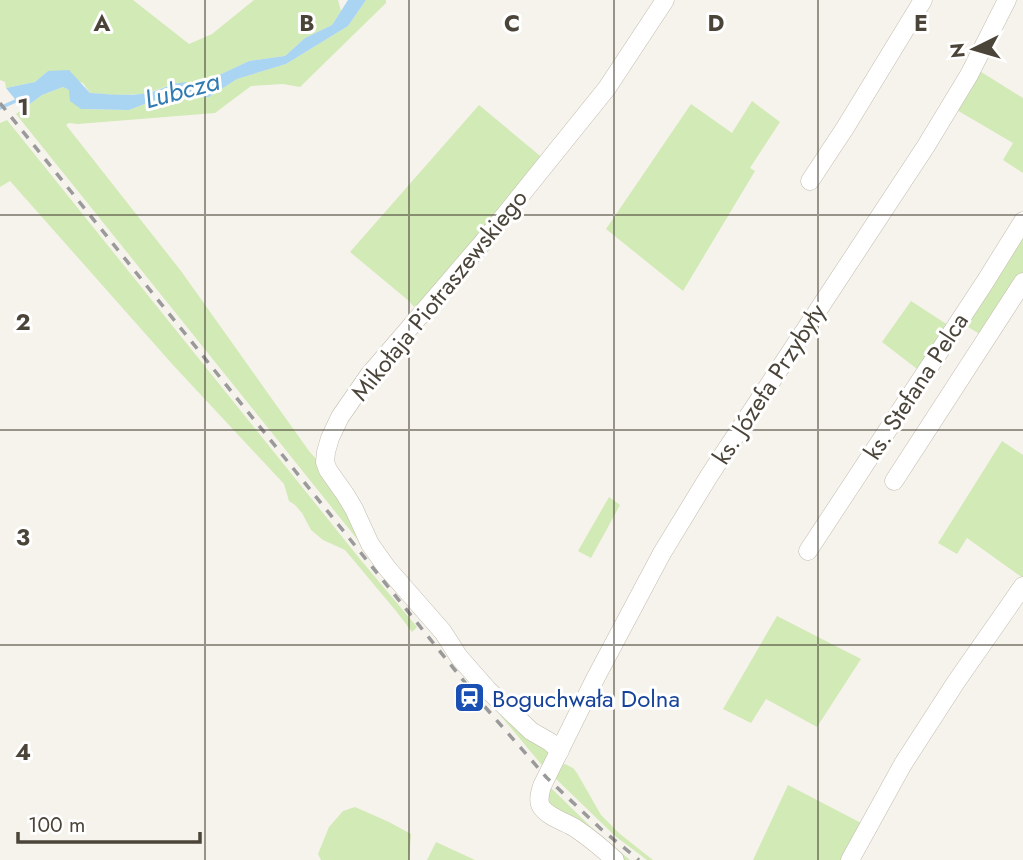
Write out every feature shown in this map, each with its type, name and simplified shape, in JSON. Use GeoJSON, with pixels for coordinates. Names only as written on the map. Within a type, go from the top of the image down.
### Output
{"type":"FeatureCollection","features":[{"type":"Feature","properties":{"kind":"street","name":"Mikołaja Piotraszewskiego"},"geometry":{"type":"LineString","coordinates":[[560,751],[531,731],[488,690],[443,632],[387,568],[370,544],[355,509],[328,470],[326,452],[340,417],[369,375],[484,241],[607,88],[665,0]]}},
{"type":"Feature","properties":{"kind":"street"},"geometry":{"type":"LineString","coordinates":[[810,181],[923,0]]}},
{"type":"Feature","properties":{"kind":"street","name":"ks. Józefa Przybyły"},"geometry":{"type":"LineString","coordinates":[[615,860],[598,844],[543,810],[539,794],[595,679],[662,553],[709,476],[926,146],[968,75],[1007,0]]}},
{"type":"Feature","properties":{"kind":"street","name":"ks. Stefana Pelca"},"geometry":{"type":"LineString","coordinates":[[808,551],[1023,221]]}},
{"type":"Feature","properties":{"kind":"street","name":"ks. Stefana Pelca"},"geometry":{"type":"LineString","coordinates":[[894,481],[1023,282]]}},
{"type":"Feature","properties":{"kind":"street"},"geometry":{"type":"LineString","coordinates":[[849,860],[903,764],[1023,586]]}},
{"type":"Feature","properties":{"kind":"green space"},"geometry":{"type":"Polygon","coordinates":[[[0,0],[133,0],[189,44],[212,34],[254,0],[338,0],[341,11],[332,25],[305,38],[285,56],[249,61],[201,86],[170,85],[145,94],[115,95],[90,93],[83,83],[48,71],[35,82],[6,88],[5,82],[0,80],[0,0]]]}},
{"type":"Feature","properties":{"kind":"green space"},"geometry":{"type":"Polygon","coordinates":[[[366,0],[386,0],[386,3],[300,87],[283,84],[251,86],[215,113],[66,125],[181,271],[317,460],[358,529],[551,748],[546,770],[459,666],[16,114],[42,95],[63,87],[69,90],[82,109],[129,110],[163,97],[181,94],[209,97],[237,79],[286,64],[348,26],[366,0]]]}},
{"type":"Feature","properties":{"kind":"green space"},"geometry":{"type":"Polygon","coordinates":[[[978,70],[1023,98],[1023,173],[1003,160],[1013,143],[955,109],[978,70]]]}},
{"type":"Feature","properties":{"kind":"green space"},"geometry":{"type":"Polygon","coordinates":[[[752,101],[780,122],[750,168],[755,171],[683,291],[606,229],[691,104],[732,133],[752,101]]]}},
{"type":"Feature","properties":{"kind":"green space"},"geometry":{"type":"Polygon","coordinates":[[[479,105],[545,160],[418,312],[409,301],[350,252],[479,105]]]}},
{"type":"Feature","properties":{"kind":"green space"},"geometry":{"type":"Polygon","coordinates":[[[7,120],[417,627],[412,632],[345,550],[323,540],[311,530],[302,513],[289,501],[284,484],[173,365],[10,181],[0,187],[0,123],[7,120]]]}},
{"type":"Feature","properties":{"kind":"green space"},"geometry":{"type":"Polygon","coordinates":[[[1023,229],[1023,275],[983,336],[963,324],[1023,229]]]}},
{"type":"Feature","properties":{"kind":"green space"},"geometry":{"type":"Polygon","coordinates":[[[911,301],[951,327],[921,372],[882,342],[911,301]]]}},
{"type":"Feature","properties":{"kind":"green space"},"geometry":{"type":"Polygon","coordinates":[[[1002,441],[1023,455],[1023,578],[967,538],[957,554],[938,543],[1002,441]]]}},
{"type":"Feature","properties":{"kind":"green space"},"geometry":{"type":"Polygon","coordinates":[[[609,497],[620,505],[591,558],[578,551],[609,497]]]}},
{"type":"Feature","properties":{"kind":"green space"},"geometry":{"type":"Polygon","coordinates":[[[777,616],[861,659],[817,727],[766,699],[751,723],[723,709],[777,616]]]}},
{"type":"Feature","properties":{"kind":"green space"},"geometry":{"type":"Polygon","coordinates":[[[565,764],[577,773],[601,815],[653,860],[647,860],[615,836],[553,776],[561,765],[565,764]]]}},
{"type":"Feature","properties":{"kind":"green space"},"geometry":{"type":"Polygon","coordinates":[[[548,785],[630,860],[622,860],[548,806],[548,785]]]}},
{"type":"Feature","properties":{"kind":"green space"},"geometry":{"type":"Polygon","coordinates":[[[788,785],[865,825],[847,860],[753,860],[788,785]]]}},
{"type":"Feature","properties":{"kind":"green space"},"geometry":{"type":"Polygon","coordinates":[[[355,807],[411,834],[409,860],[321,860],[318,854],[329,827],[343,811],[355,807]]]}},
{"type":"Feature","properties":{"kind":"green space"},"geometry":{"type":"Polygon","coordinates":[[[436,842],[475,860],[427,860],[436,842]]]}},
{"type":"Feature","properties":{"kind":"water"},"geometry":{"type":"Polygon","coordinates":[[[348,0],[366,0],[348,26],[286,64],[237,79],[209,97],[180,94],[163,97],[129,110],[81,109],[70,101],[69,90],[63,87],[42,95],[23,109],[6,88],[35,82],[48,71],[69,70],[90,93],[135,95],[177,83],[201,85],[249,61],[285,56],[305,38],[332,25],[348,0]]]}},
{"type":"Feature","properties":{"kind":"waterway","name":"Lubcza"},"geometry":{"type":"LineString","coordinates":[[0,108],[20,99]]}},
{"type":"Feature","properties":{"kind":"railway"},"geometry":{"type":"LineString","coordinates":[[0,103],[479,700],[547,778],[601,829],[639,860]]}},
{"type":"Feature","properties":{"kind":"place","name":"Boguchwała Dolna"},"geometry":{"type":"Point","coordinates":[469,698]}}]}
